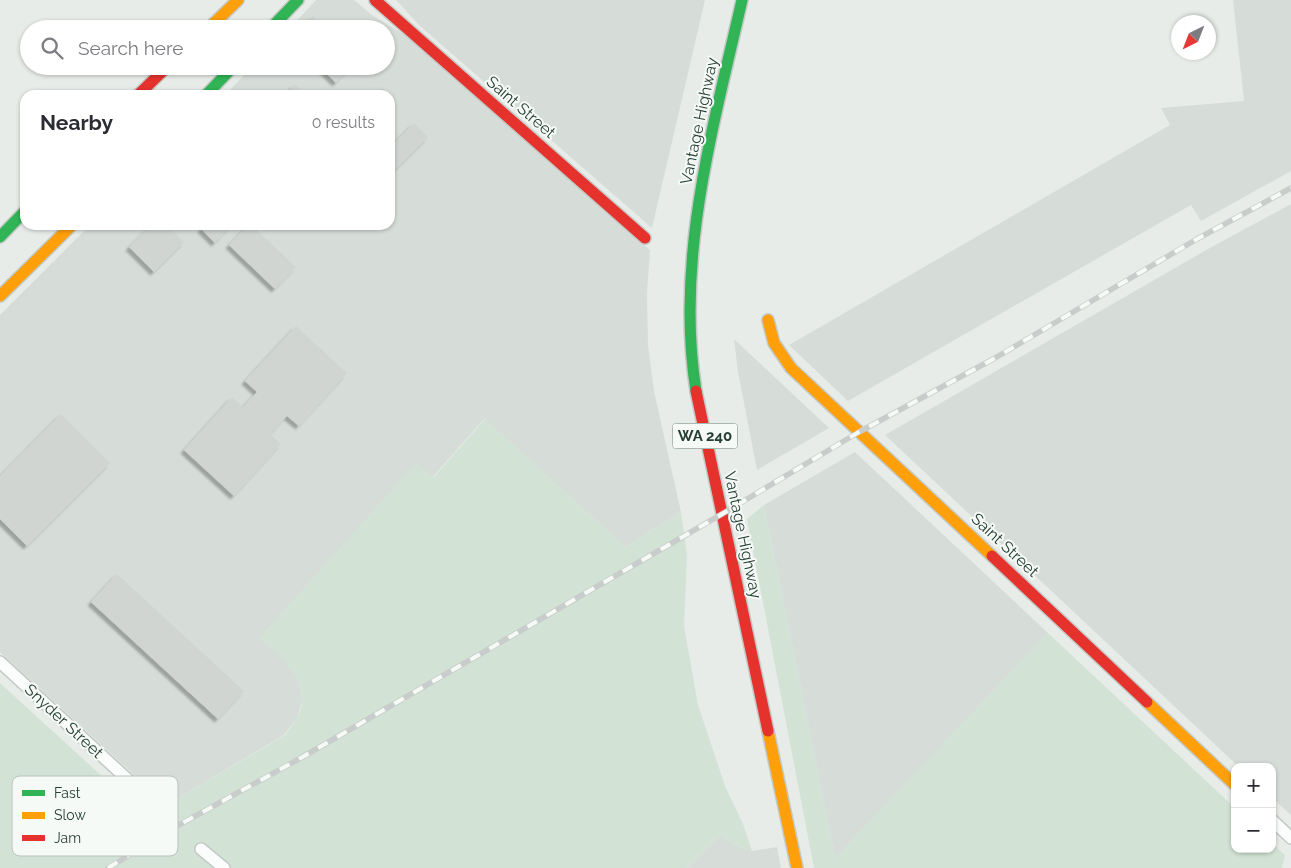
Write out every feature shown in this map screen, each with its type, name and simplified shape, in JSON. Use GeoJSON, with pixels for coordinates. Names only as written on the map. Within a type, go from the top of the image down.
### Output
{"type":"FeatureCollection","features":[{"type":"Feature","properties":{"kind":"main road"},"geometry":{"type":"LineString","coordinates":[[217,20],[238,0]]}},
{"type":"Feature","properties":{"kind":"main road"},"geometry":{"type":"LineString","coordinates":[[279,20],[298,0]]}},
{"type":"Feature","properties":{"kind":"main road","name":"Saint Street"},"geometry":{"type":"LineString","coordinates":[[375,0],[645,238]]}},
{"type":"Feature","properties":{"kind":"main road","name":"Vantage Highway"},"geometry":{"type":"LineString","coordinates":[[742,0],[698,205],[691,272],[690,334],[699,408],[797,868]]}},
{"type":"Feature","properties":{"kind":"main road"},"geometry":{"type":"LineString","coordinates":[[143,90],[159,75]]}},
{"type":"Feature","properties":{"kind":"main road"},"geometry":{"type":"LineString","coordinates":[[211,90],[225,75]]}},
{"type":"Feature","properties":{"kind":"main road"},"geometry":{"type":"LineString","coordinates":[[0,237],[20,216]]}},
{"type":"Feature","properties":{"kind":"main road"},"geometry":{"type":"LineString","coordinates":[[0,296],[67,230]]}},
{"type":"Feature","properties":{"kind":"main road","name":"Saint Street"},"geometry":{"type":"LineString","coordinates":[[768,320],[775,346],[782,359],[797,374],[1231,780]]}},
{"type":"Feature","properties":{"kind":"street","name":"Snyder Street"},"geometry":{"type":"LineString","coordinates":[[0,662],[124,776]]}},
{"type":"Feature","properties":{"kind":"street"},"geometry":{"type":"LineString","coordinates":[[1276,824],[1291,838]]}},
{"type":"Feature","properties":{"kind":"street"},"geometry":{"type":"LineString","coordinates":[[201,849],[224,868]]}},
{"type":"Feature","properties":{"kind":"shaded area"},"geometry":{"type":"Polygon","coordinates":[[[316,0],[354,0],[380,20],[297,20],[316,0]]]}},
{"type":"Feature","properties":{"kind":"shaded area"},"geometry":{"type":"Polygon","coordinates":[[[396,0],[705,0],[652,228],[420,26],[396,0]]]}},
{"type":"Feature","properties":{"kind":"shaded area"},"geometry":{"type":"Polygon","coordinates":[[[1233,0],[1291,0],[1291,171],[1201,221],[1191,205],[848,401],[789,345],[1170,125],[1161,108],[1244,101],[1233,0]]]}},
{"type":"Feature","properties":{"kind":"shaded area"},"geometry":{"type":"Polygon","coordinates":[[[395,29],[405,35],[650,250],[647,294],[648,345],[654,391],[681,512],[625,547],[484,419],[432,478],[416,464],[260,638],[288,663],[298,679],[303,698],[297,718],[284,735],[178,798],[178,776],[135,776],[0,652],[0,315],[85,230],[395,230],[395,90],[230,90],[244,75],[395,75],[395,29]]]}},
{"type":"Feature","properties":{"kind":"shaded area"},"geometry":{"type":"Polygon","coordinates":[[[1291,204],[1291,815],[1276,802],[1276,763],[1235,763],[885,435],[1208,249],[1291,204]]]}},
{"type":"Feature","properties":{"kind":"shaded area"},"geometry":{"type":"Polygon","coordinates":[[[734,339],[829,428],[757,470],[738,372],[734,339]]]}},
{"type":"Feature","properties":{"kind":"shaded area"},"geometry":{"type":"Polygon","coordinates":[[[855,452],[1048,633],[835,859],[764,505],[855,452]]]}},
{"type":"Feature","properties":{"kind":"shaded area"},"geometry":{"type":"Polygon","coordinates":[[[720,835],[738,846],[752,851],[777,847],[781,868],[687,868],[720,835]]]}},
{"type":"Feature","properties":{"kind":"green space"},"geometry":{"type":"Polygon","coordinates":[[[485,419],[625,547],[681,512],[687,555],[684,626],[698,705],[725,786],[743,824],[752,851],[738,846],[720,835],[687,868],[0,868],[0,683],[102,776],[12,776],[12,856],[178,856],[178,798],[285,735],[295,721],[301,707],[302,695],[294,674],[287,664],[260,638],[416,463],[433,478],[485,419]]]}},
{"type":"Feature","properties":{"kind":"green space"},"geometry":{"type":"Polygon","coordinates":[[[764,505],[835,858],[1048,633],[1231,804],[1231,853],[1276,853],[1276,847],[1285,855],[1282,868],[814,868],[747,519],[764,505]]]}},
{"type":"Feature","properties":{"kind":"building"},"geometry":{"type":"Polygon","coordinates":[[[328,75],[344,75],[336,83],[328,75]]]}},
{"type":"Feature","properties":{"kind":"building"},"geometry":{"type":"Polygon","coordinates":[[[295,84],[300,90],[290,90],[295,84]]]}},
{"type":"Feature","properties":{"kind":"building"},"geometry":{"type":"Polygon","coordinates":[[[414,123],[428,137],[395,170],[395,142],[414,123]]]}},
{"type":"Feature","properties":{"kind":"building"},"geometry":{"type":"Polygon","coordinates":[[[147,230],[172,230],[184,242],[154,272],[129,247],[147,230]]]}},
{"type":"Feature","properties":{"kind":"building"},"geometry":{"type":"Polygon","coordinates":[[[202,230],[227,230],[215,243],[202,230]]]}},
{"type":"Feature","properties":{"kind":"building"},"geometry":{"type":"Polygon","coordinates":[[[243,230],[256,230],[296,267],[275,289],[229,245],[243,230]]]}},
{"type":"Feature","properties":{"kind":"building"},"geometry":{"type":"Polygon","coordinates":[[[296,326],[347,373],[299,426],[287,416],[270,434],[281,444],[234,496],[184,450],[232,397],[243,407],[257,392],[245,381],[296,326]]]}},
{"type":"Feature","properties":{"kind":"building"},"geometry":{"type":"Polygon","coordinates":[[[61,414],[110,463],[27,546],[0,519],[0,476],[61,414]]]}},
{"type":"Feature","properties":{"kind":"building"},"geometry":{"type":"Polygon","coordinates":[[[117,574],[244,691],[218,719],[91,602],[117,574]]]}},
{"type":"Feature","properties":{"kind":"railway"},"geometry":{"type":"LineString","coordinates":[[178,826],[299,759],[722,514],[859,432],[995,358],[1197,239],[1291,188]]}},
{"type":"Feature","properties":{"kind":"railway"},"geometry":{"type":"LineString","coordinates":[[108,868],[128,856]]}},
{"type":"Feature","properties":{"kind":"traffic: fast"},"geometry":{"type":"LineString","coordinates":[[279,20],[298,0]]}},
{"type":"Feature","properties":{"kind":"traffic: fast"},"geometry":{"type":"LineString","coordinates":[[696,391],[691,342],[690,292],[694,243],[709,145],[742,0]]}},
{"type":"Feature","properties":{"kind":"traffic: fast"},"geometry":{"type":"LineString","coordinates":[[211,90],[225,75]]}},
{"type":"Feature","properties":{"kind":"traffic: fast"},"geometry":{"type":"LineString","coordinates":[[0,237],[20,216]]}},
{"type":"Feature","properties":{"kind":"traffic: slow"},"geometry":{"type":"LineString","coordinates":[[217,20],[238,0]]}},
{"type":"Feature","properties":{"kind":"traffic: slow"},"geometry":{"type":"LineString","coordinates":[[0,296],[67,230]]}},
{"type":"Feature","properties":{"kind":"traffic: slow"},"geometry":{"type":"LineString","coordinates":[[768,320],[774,343],[791,368],[992,556]]}},
{"type":"Feature","properties":{"kind":"traffic: slow"},"geometry":{"type":"LineString","coordinates":[[1147,702],[1231,781]]}},
{"type":"Feature","properties":{"kind":"traffic: slow"},"geometry":{"type":"LineString","coordinates":[[768,731],[797,868]]}},
{"type":"Feature","properties":{"kind":"traffic: jam"},"geometry":{"type":"LineString","coordinates":[[375,0],[645,238]]}},
{"type":"Feature","properties":{"kind":"traffic: jam"},"geometry":{"type":"LineString","coordinates":[[143,90],[159,75]]}},
{"type":"Feature","properties":{"kind":"traffic: jam"},"geometry":{"type":"LineString","coordinates":[[696,391],[768,731]]}},
{"type":"Feature","properties":{"kind":"traffic: jam"},"geometry":{"type":"LineString","coordinates":[[992,556],[1147,702]]}}]}
